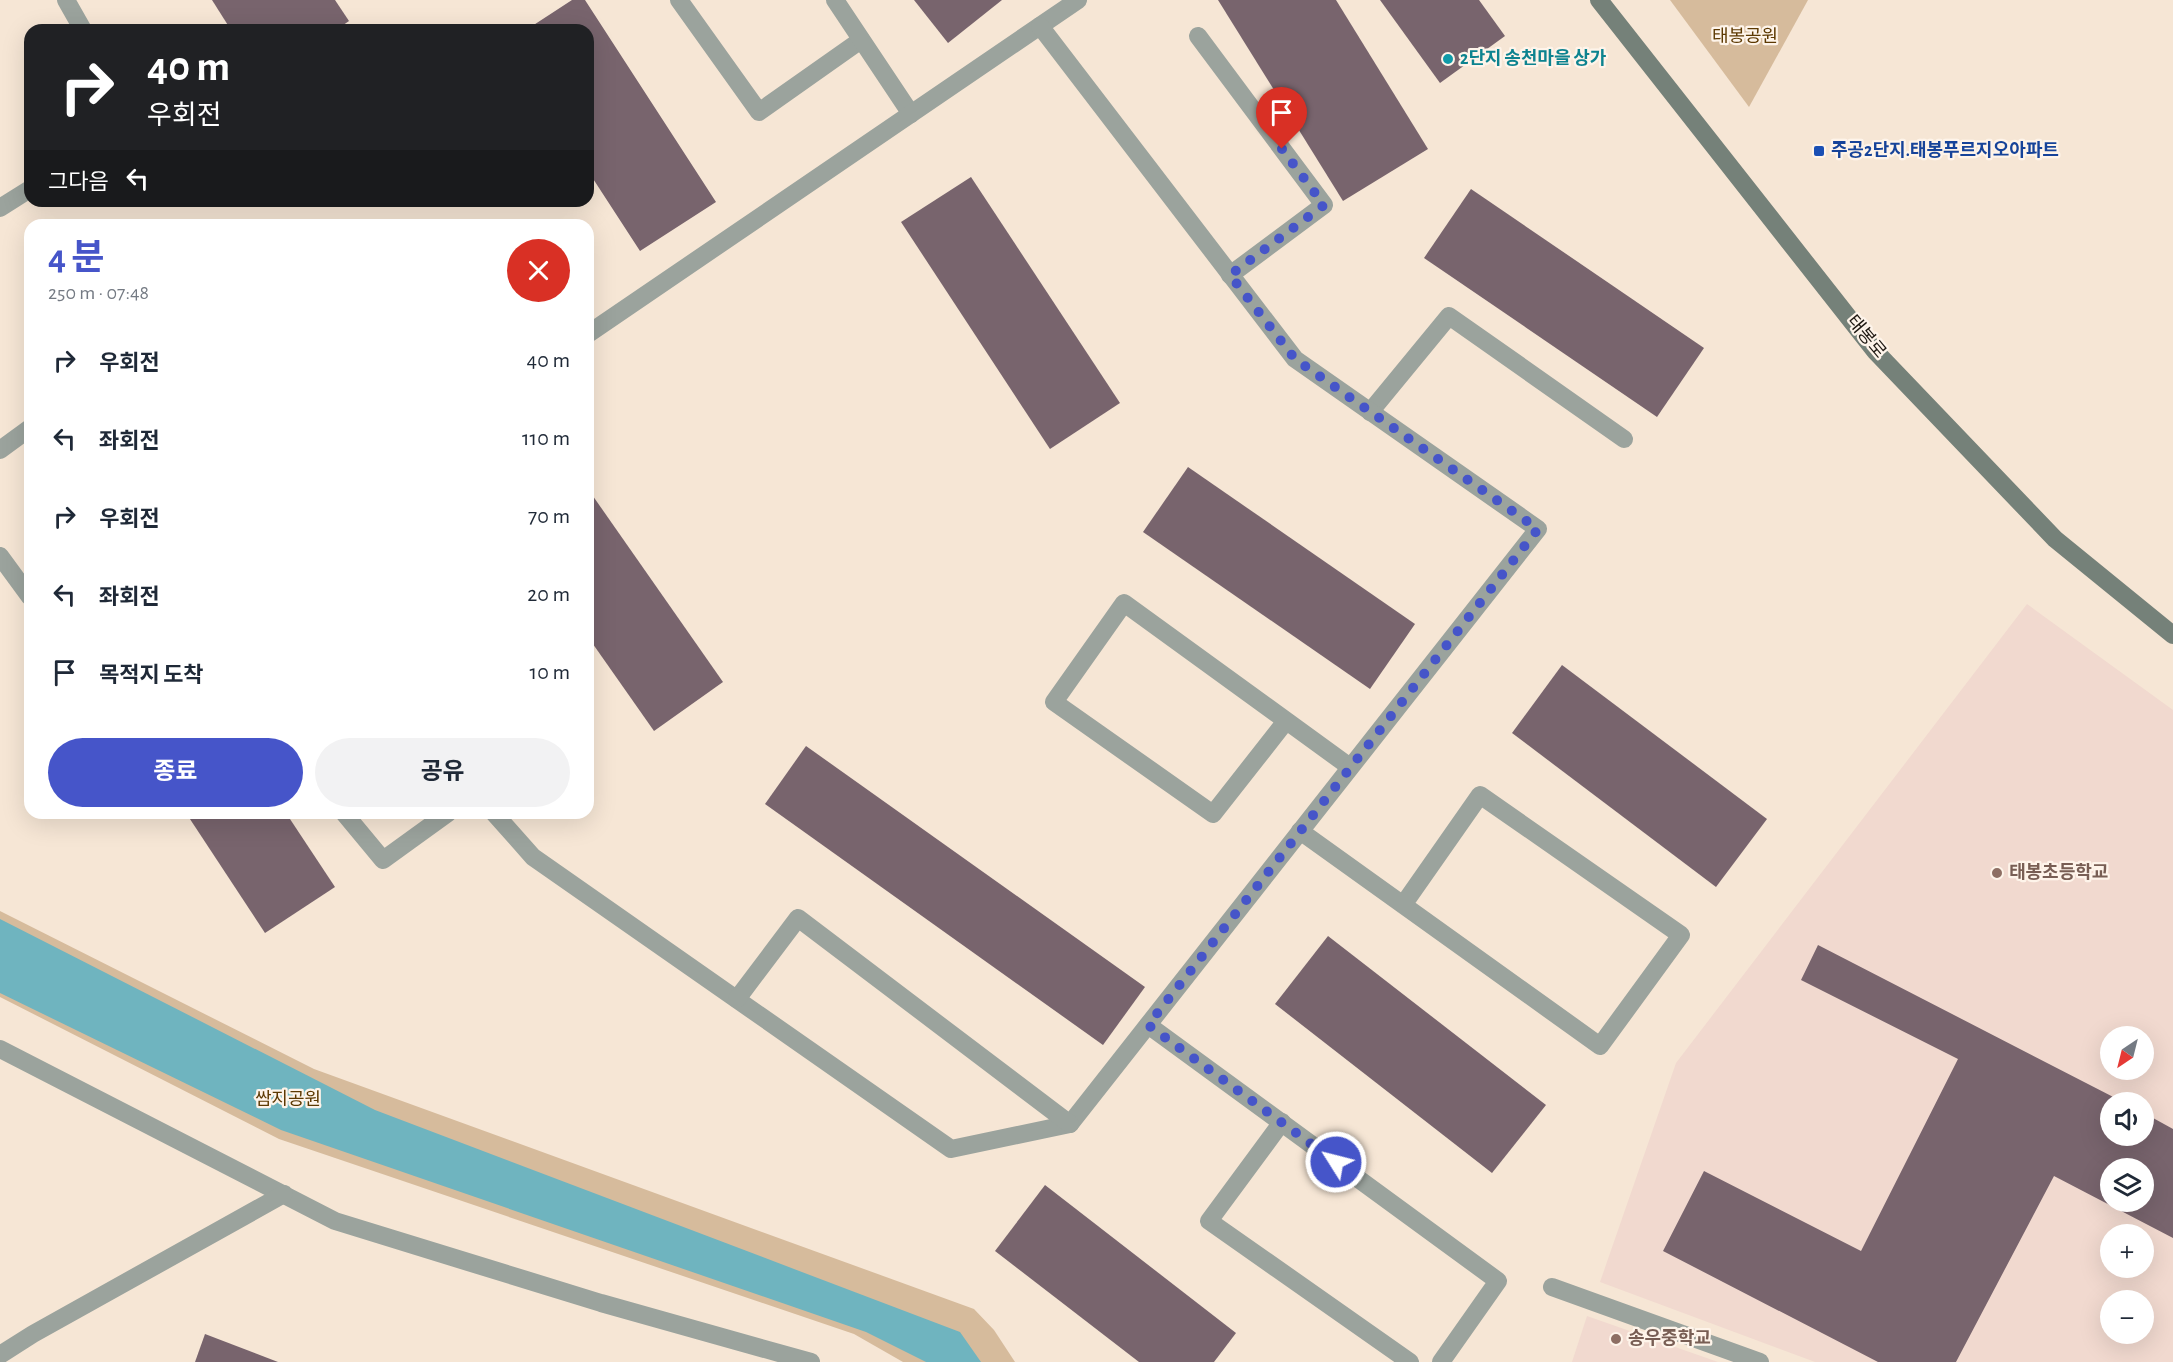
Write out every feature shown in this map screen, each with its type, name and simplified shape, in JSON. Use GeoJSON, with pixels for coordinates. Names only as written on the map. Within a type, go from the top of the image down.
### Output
{"type":"FeatureCollection","features":[{"type":"Feature","properties":{"kind":"main road","name":"태봉로"},"geometry":{"type":"LineString","coordinates":[[1599,0],[1875,351],[2055,538],[2173,635]]}},
{"type":"Feature","properties":{"kind":"street"},"geometry":{"type":"LineString","coordinates":[[66,0],[80,24]]}},
{"type":"Feature","properties":{"kind":"street"},"geometry":{"type":"LineString","coordinates":[[679,0],[759,112],[861,40]]}},
{"type":"Feature","properties":{"kind":"street"},"geometry":{"type":"LineString","coordinates":[[835,0],[911,114]]}},
{"type":"Feature","properties":{"kind":"street"},"geometry":{"type":"LineString","coordinates":[[594,329],[1078,0]]}},
{"type":"Feature","properties":{"kind":"street"},"geometry":{"type":"LineString","coordinates":[[499,819],[533,857],[951,1149],[1070,1124],[1538,529],[1295,359],[1040,26]]}},
{"type":"Feature","properties":{"kind":"street"},"geometry":{"type":"LineString","coordinates":[[1198,36],[1324,205],[1230,275]]}},
{"type":"Feature","properties":{"kind":"street"},"geometry":{"type":"LineString","coordinates":[[0,208],[24,193]]}},
{"type":"Feature","properties":{"kind":"street"},"geometry":{"type":"LineString","coordinates":[[1370,412],[1449,316],[1624,439]]}},
{"type":"Feature","properties":{"kind":"street"},"geometry":{"type":"LineString","coordinates":[[0,450],[24,432]]}},
{"type":"Feature","properties":{"kind":"street"},"geometry":{"type":"LineString","coordinates":[[0,556],[24,589]]}},
{"type":"Feature","properties":{"kind":"street"},"geometry":{"type":"LineString","coordinates":[[1286,721],[1214,814],[1054,702],[1124,603],[1286,721],[1350,768]]}},
{"type":"Feature","properties":{"kind":"street"},"geometry":{"type":"LineString","coordinates":[[1300,831],[1403,905],[1600,1046],[1681,935],[1480,795],[1403,905]]}},
{"type":"Feature","properties":{"kind":"street"},"geometry":{"type":"LineString","coordinates":[[349,819],[383,861],[440,819]]}},
{"type":"Feature","properties":{"kind":"street"},"geometry":{"type":"LineString","coordinates":[[737,999],[798,918],[1070,1124]]}},
{"type":"Feature","properties":{"kind":"street"},"geometry":{"type":"LineString","coordinates":[[1148,1025],[1498,1281],[1441,1362]]}},
{"type":"Feature","properties":{"kind":"street"},"geometry":{"type":"LineString","coordinates":[[0,1049],[335,1221],[601,1304],[811,1362]]}},
{"type":"Feature","properties":{"kind":"street"},"geometry":{"type":"LineString","coordinates":[[1282,1122],[1209,1221],[1410,1362]]}},
{"type":"Feature","properties":{"kind":"street"},"geometry":{"type":"LineString","coordinates":[[0,1355],[33,1334],[284,1194]]}},
{"type":"Feature","properties":{"kind":"street"},"geometry":{"type":"LineString","coordinates":[[1552,1287],[1760,1362]]}},
{"type":"Feature","properties":{"kind":"shaded area","name":"태봉초등학교"},"geometry":{"type":"Polygon","coordinates":[[[2027,604],[2173,710],[2173,1362],[1815,1362],[1600,1282],[1676,1063],[2027,604]]]}},
{"type":"Feature","properties":{"kind":"shaded area","name":"송우중학교"},"geometry":{"type":"Polygon","coordinates":[[[1587,1316],[1718,1362],[1572,1362],[1587,1316]]]}},
{"type":"Feature","properties":{"kind":"green space","name":"태봉공원"},"geometry":{"type":"Polygon","coordinates":[[[1670,0],[1808,0],[1749,107],[1670,0]]]}},
{"type":"Feature","properties":{"kind":"green space","name":"쌈지공원"},"geometry":{"type":"Polygon","coordinates":[[[0,911],[314,1069],[974,1309],[994,1330],[1015,1362],[903,1362],[854,1334],[279,1139],[0,997],[0,911]]]}},
{"type":"Feature","properties":{"kind":"water","name":"쌈지공원"},"geometry":{"type":"Polygon","coordinates":[[[0,919],[375,1110],[960,1332],[981,1362],[926,1362],[866,1332],[281,1130],[0,993],[0,919]]]}},
{"type":"Feature","properties":{"kind":"building"},"geometry":{"type":"Polygon","coordinates":[[[212,0],[335,0],[349,21],[345,24],[227,24],[212,0]]]}},
{"type":"Feature","properties":{"kind":"building"},"geometry":{"type":"Polygon","coordinates":[[[572,0],[585,0],[716,202],[640,251],[594,180],[594,24],[535,24],[572,0]]]}},
{"type":"Feature","properties":{"kind":"building"},"geometry":{"type":"Polygon","coordinates":[[[914,0],[1002,0],[948,43],[914,0]]]}},
{"type":"Feature","properties":{"kind":"building"},"geometry":{"type":"Polygon","coordinates":[[[1218,0],[1336,0],[1428,149],[1343,201],[1218,0]]]}},
{"type":"Feature","properties":{"kind":"building","name":"2단지 송천마을 상가"},"geometry":{"type":"Polygon","coordinates":[[[1380,0],[1479,0],[1505,36],[1440,83],[1380,0]]]}},
{"type":"Feature","properties":{"kind":"building"},"geometry":{"type":"Polygon","coordinates":[[[971,177],[1120,403],[1050,449],[901,222],[971,177]]]}},
{"type":"Feature","properties":{"kind":"building"},"geometry":{"type":"Polygon","coordinates":[[[1471,189],[1704,348],[1657,417],[1424,258],[1471,189]]]}},
{"type":"Feature","properties":{"kind":"building"},"geometry":{"type":"Polygon","coordinates":[[[1188,467],[1415,624],[1370,689],[1143,532],[1188,467]]]}},
{"type":"Feature","properties":{"kind":"building"},"geometry":{"type":"Polygon","coordinates":[[[594,498],[723,682],[654,731],[594,646],[594,498]]]}},
{"type":"Feature","properties":{"kind":"building"},"geometry":{"type":"Polygon","coordinates":[[[1562,665],[1767,819],[1716,887],[1512,733],[1562,665]]]}},
{"type":"Feature","properties":{"kind":"building"},"geometry":{"type":"Polygon","coordinates":[[[806,746],[1145,987],[1103,1045],[765,804],[806,746]]]}},
{"type":"Feature","properties":{"kind":"building"},"geometry":{"type":"Polygon","coordinates":[[[190,819],[290,819],[335,887],[265,933],[190,819]]]}},
{"type":"Feature","properties":{"kind":"building"},"geometry":{"type":"Polygon","coordinates":[[[1328,936],[1546,1105],[1492,1173],[1275,1004],[1328,936]]]}},
{"type":"Feature","properties":{"kind":"building"},"geometry":{"type":"Polygon","coordinates":[[[1818,945],[2104,1092],[2100,1092],[2100,1146],[2154,1146],[2154,1119],[2173,1129],[2173,1238],[2154,1228],[2154,1224],[2146,1224],[2123,1212],[2154,1212],[2154,1158],[2100,1158],[2100,1200],[2054,1176],[1956,1362],[1878,1362],[1663,1251],[1704,1171],[1861,1251],[1958,1059],[1801,980],[1818,945]]]}},
{"type":"Feature","properties":{"kind":"building"},"geometry":{"type":"Polygon","coordinates":[[[1045,1185],[1236,1333],[1214,1362],[1139,1362],[995,1251],[1045,1185]]]}},
{"type":"Feature","properties":{"kind":"building"},"geometry":{"type":"Polygon","coordinates":[[[205,1334],[278,1362],[195,1362],[205,1334]]]}},
{"type":"Feature","properties":{"kind":"place","name":"2단지 송천마을 상가"},"geometry":{"type":"Point","coordinates":[1448,59]}},
{"type":"Feature","properties":{"kind":"place","name":"주공2단지.태봉푸르지오아파트"},"geometry":{"type":"Point","coordinates":[1819,151]}},
{"type":"Feature","properties":{"kind":"place","name":"태봉초등학교"},"geometry":{"type":"Point","coordinates":[1997,873]}},
{"type":"Feature","properties":{"kind":"place","name":"송우중학교"},"geometry":{"type":"Point","coordinates":[1616,1339]}},
{"type":"Feature","properties":{"kind":"route"},"geometry":{"type":"LineString","coordinates":[[1282,149],[1324,205],[1230,275],[1295,359],[1538,529],[1148,1025],[1336,1162]]}}]}
